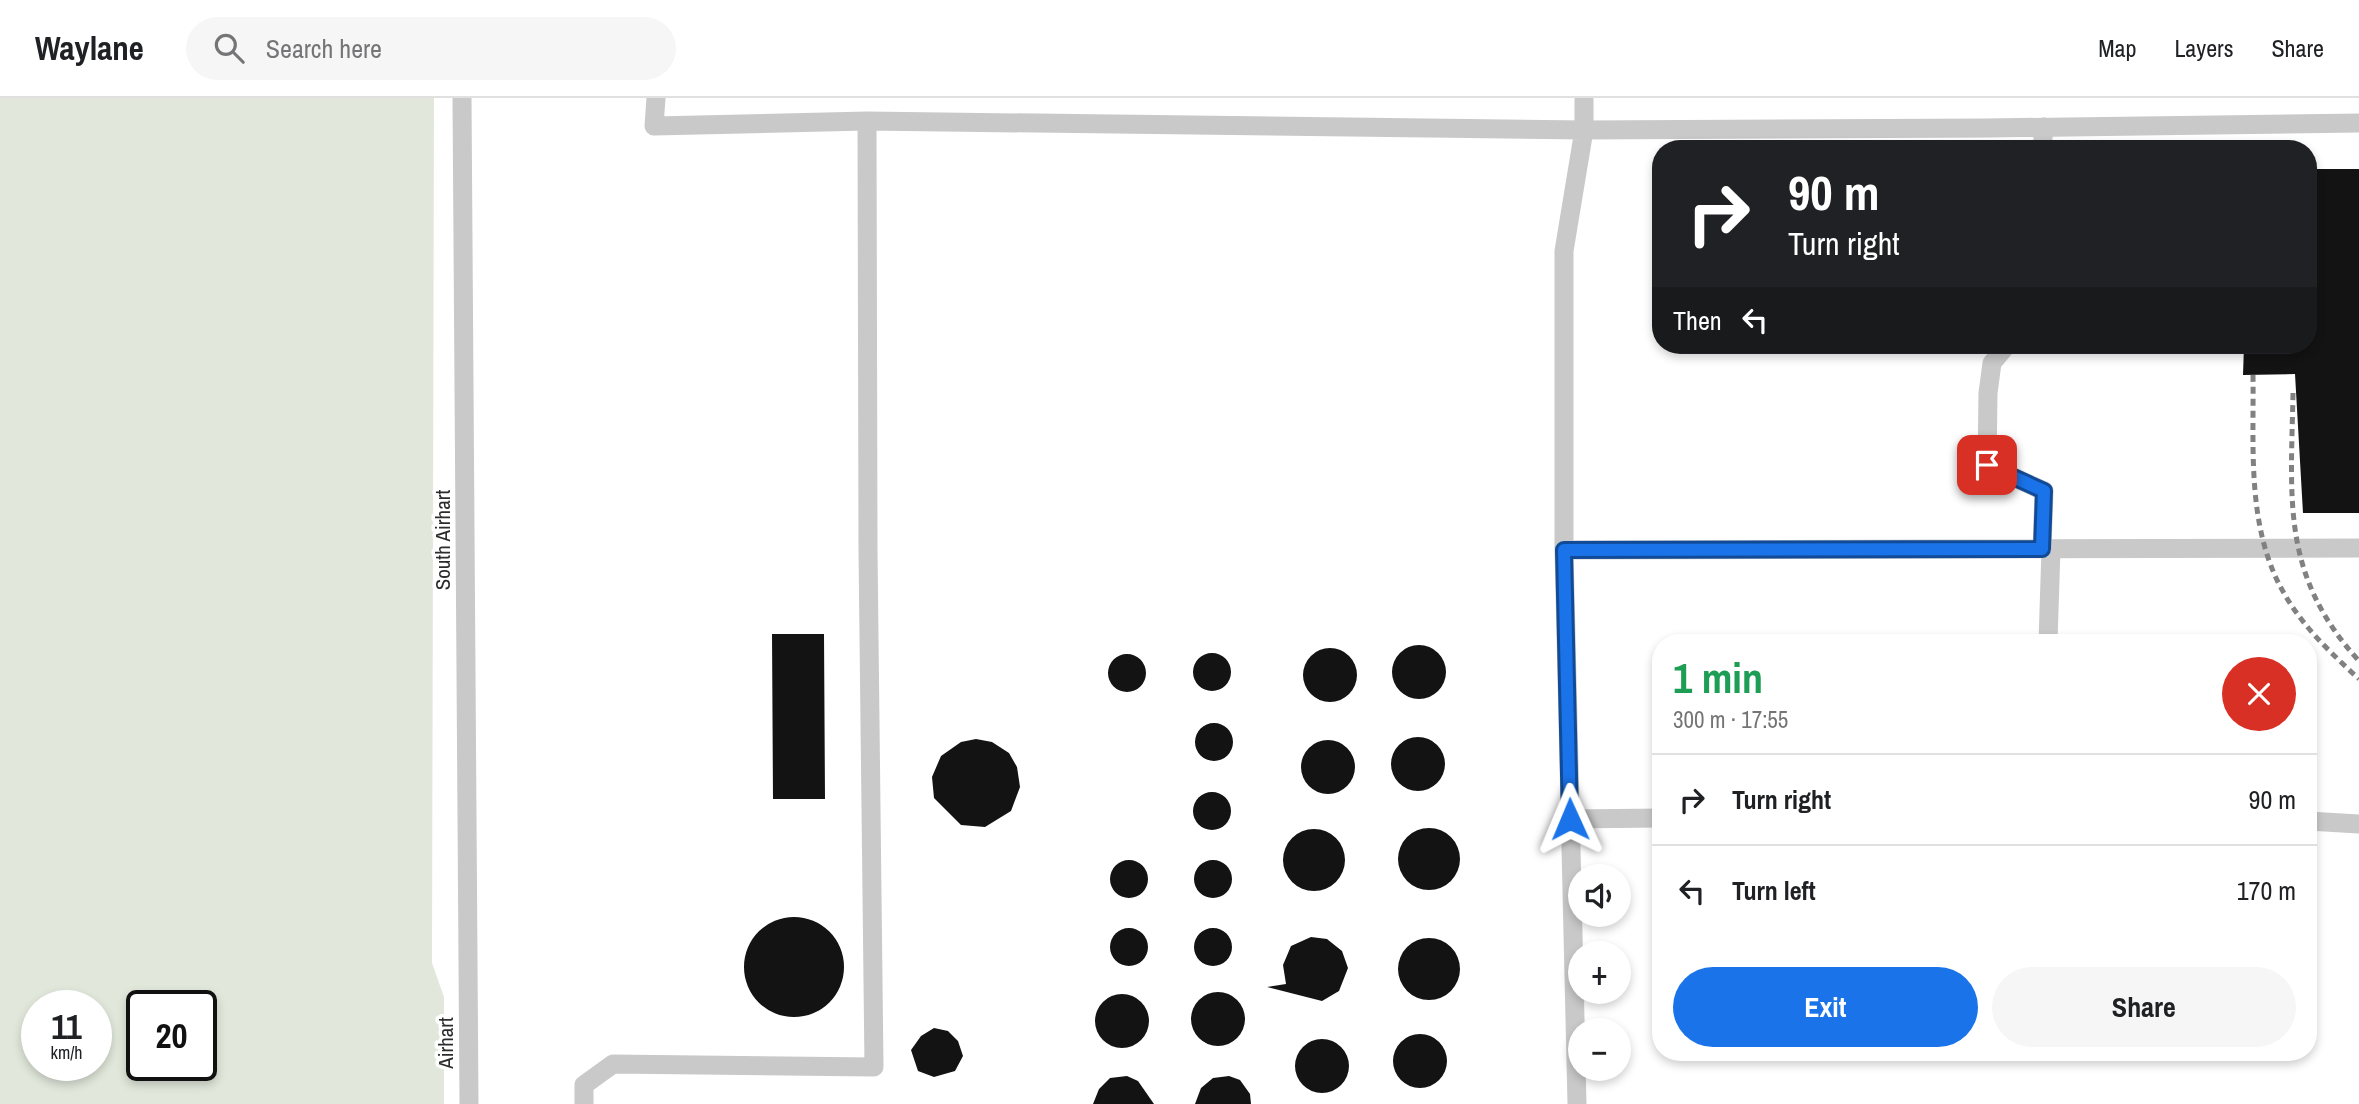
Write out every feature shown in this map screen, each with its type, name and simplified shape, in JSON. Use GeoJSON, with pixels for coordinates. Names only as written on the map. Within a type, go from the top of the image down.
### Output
{"type":"FeatureCollection","features":[{"type":"Feature","properties":{"kind":"street","name":"South Airhart"},"geometry":{"type":"LineString","coordinates":[[462,98],[469,982]]}},
{"type":"Feature","properties":{"kind":"street"},"geometry":{"type":"LineString","coordinates":[[656,98],[654,126],[867,121],[1584,130],[2359,123]]}},
{"type":"Feature","properties":{"kind":"street"},"geometry":{"type":"LineString","coordinates":[[1577,1104],[1564,550],[1564,251],[1584,130],[1584,98]]}},
{"type":"Feature","properties":{"kind":"street"},"geometry":{"type":"LineString","coordinates":[[584,1104],[584,1085],[613,1064],[874,1067],[868,564],[867,121]]}},
{"type":"Feature","properties":{"kind":"street"},"geometry":{"type":"LineString","coordinates":[[2043,140],[2044,127]]}},
{"type":"Feature","properties":{"kind":"street"},"geometry":{"type":"LineString","coordinates":[[2000,354],[1992,363],[1988,393],[1987,465],[2044,491],[2048,634]]}},
{"type":"Feature","properties":{"kind":"street"},"geometry":{"type":"LineString","coordinates":[[1564,550],[2359,548]]}},
{"type":"Feature","properties":{"kind":"street"},"geometry":{"type":"LineString","coordinates":[[1570,819],[1652,818]]}},
{"type":"Feature","properties":{"kind":"street"},"geometry":{"type":"LineString","coordinates":[[2317,822],[2359,824]]}},
{"type":"Feature","properties":{"kind":"street","name":"Airhart"},"geometry":{"type":"LineString","coordinates":[[469,982],[469,1104]]}},
{"type":"Feature","properties":{"kind":"shaded area"},"geometry":{"type":"Polygon","coordinates":[[[0,98],[434,98],[432,963],[444,997],[444,1104],[0,1104],[0,98]]]}},
{"type":"Feature","properties":{"kind":"building"},"geometry":{"type":"Polygon","coordinates":[[[2317,169],[2359,169],[2359,513],[2303,513],[2295,374],[2243,375],[2244,354],[2317,354],[2317,169]]]}},
{"type":"Feature","properties":{"kind":"building"},"geometry":{"type":"Polygon","coordinates":[[[772,634],[824,634],[825,799],[773,799],[772,634]]]}},
{"type":"Feature","properties":{"kind":"building"},"geometry":{"type":"Polygon","coordinates":[[[1419,645],[1438,653],[1446,672],[1438,691],[1419,699],[1400,691],[1392,672],[1400,653],[1419,645]]]}},
{"type":"Feature","properties":{"kind":"building"},"geometry":{"type":"Polygon","coordinates":[[[1330,648],[1349,656],[1357,675],[1349,694],[1330,702],[1311,694],[1303,675],[1311,656],[1330,648]]]}},
{"type":"Feature","properties":{"kind":"building"},"geometry":{"type":"Polygon","coordinates":[[[1212,653],[1226,658],[1231,672],[1226,686],[1212,691],[1198,686],[1193,672],[1198,658],[1212,653]]]}},
{"type":"Feature","properties":{"kind":"building"},"geometry":{"type":"Polygon","coordinates":[[[1127,654],[1141,659],[1146,673],[1141,687],[1127,692],[1113,687],[1108,673],[1113,659],[1127,654]]]}},
{"type":"Feature","properties":{"kind":"building"},"geometry":{"type":"Polygon","coordinates":[[[1214,723],[1228,728],[1233,742],[1228,756],[1214,761],[1200,756],[1195,742],[1200,728],[1214,723]]]}},
{"type":"Feature","properties":{"kind":"building"},"geometry":{"type":"Polygon","coordinates":[[[1418,737],[1437,745],[1445,764],[1437,783],[1418,791],[1399,783],[1391,764],[1399,745],[1418,737]]]}},
{"type":"Feature","properties":{"kind":"building"},"geometry":{"type":"Polygon","coordinates":[[[976,739],[992,742],[1009,753],[1017,767],[1020,787],[1011,811],[985,827],[961,825],[934,798],[932,777],[941,756],[961,742],[976,739]]]}},
{"type":"Feature","properties":{"kind":"building"},"geometry":{"type":"Polygon","coordinates":[[[1328,740],[1347,748],[1355,767],[1347,786],[1328,794],[1309,786],[1301,767],[1309,748],[1328,740]]]}},
{"type":"Feature","properties":{"kind":"building"},"geometry":{"type":"Polygon","coordinates":[[[1212,792],[1226,797],[1231,811],[1226,825],[1212,830],[1198,825],[1193,811],[1198,797],[1212,792]]]}},
{"type":"Feature","properties":{"kind":"building"},"geometry":{"type":"Polygon","coordinates":[[[1423,828],[1435,828],[1451,837],[1458,847],[1458,871],[1451,881],[1435,890],[1423,890],[1412,885],[1403,876],[1398,865],[1398,853],[1403,842],[1412,833],[1423,828]]]}},
{"type":"Feature","properties":{"kind":"building"},"geometry":{"type":"Polygon","coordinates":[[[1308,829],[1320,829],[1336,838],[1343,848],[1343,872],[1336,882],[1320,891],[1308,891],[1297,886],[1288,877],[1283,866],[1283,854],[1288,843],[1297,834],[1308,829]]]}},
{"type":"Feature","properties":{"kind":"building"},"geometry":{"type":"Polygon","coordinates":[[[1129,860],[1143,865],[1148,879],[1143,893],[1129,898],[1115,893],[1110,879],[1115,865],[1129,860]]]}},
{"type":"Feature","properties":{"kind":"building"},"geometry":{"type":"Polygon","coordinates":[[[1213,860],[1227,865],[1232,879],[1227,893],[1213,898],[1199,893],[1194,879],[1199,865],[1213,860]]]}},
{"type":"Feature","properties":{"kind":"building"},"geometry":{"type":"Polygon","coordinates":[[[794,917],[813,921],[829,932],[840,948],[844,967],[840,986],[829,1002],[813,1013],[794,1017],[775,1013],[759,1002],[748,986],[744,967],[748,948],[759,932],[775,921],[794,917]]]}},
{"type":"Feature","properties":{"kind":"building"},"geometry":{"type":"Polygon","coordinates":[[[1129,928],[1143,933],[1148,947],[1143,961],[1129,966],[1115,961],[1110,947],[1115,933],[1129,928]]]}},
{"type":"Feature","properties":{"kind":"building"},"geometry":{"type":"Polygon","coordinates":[[[1213,928],[1227,933],[1232,947],[1227,961],[1213,966],[1199,961],[1194,947],[1199,933],[1213,928]]]}},
{"type":"Feature","properties":{"kind":"building"},"geometry":{"type":"Polygon","coordinates":[[[1311,937],[1327,939],[1342,951],[1348,968],[1339,991],[1322,1001],[1267,987],[1286,984],[1283,965],[1291,946],[1311,937]]]}},
{"type":"Feature","properties":{"kind":"building"},"geometry":{"type":"Polygon","coordinates":[[[1423,938],[1435,938],[1451,947],[1458,957],[1458,981],[1451,991],[1435,1000],[1423,1000],[1412,995],[1403,986],[1398,975],[1398,963],[1403,952],[1412,943],[1423,938]]]}},
{"type":"Feature","properties":{"kind":"building"},"geometry":{"type":"Polygon","coordinates":[[[1218,992],[1237,1000],[1245,1019],[1237,1038],[1218,1046],[1199,1038],[1191,1019],[1199,1000],[1218,992]]]}},
{"type":"Feature","properties":{"kind":"building"},"geometry":{"type":"Polygon","coordinates":[[[1122,994],[1141,1002],[1149,1021],[1141,1040],[1122,1048],[1103,1040],[1095,1021],[1103,1002],[1122,994]]]}},
{"type":"Feature","properties":{"kind":"building"},"geometry":{"type":"Polygon","coordinates":[[[934,1028],[948,1031],[958,1041],[963,1056],[955,1071],[934,1077],[918,1071],[911,1050],[921,1036],[934,1028]]]}},
{"type":"Feature","properties":{"kind":"building"},"geometry":{"type":"Polygon","coordinates":[[[1420,1034],[1439,1042],[1447,1061],[1439,1080],[1420,1088],[1401,1080],[1393,1061],[1401,1042],[1420,1034]]]}},
{"type":"Feature","properties":{"kind":"building"},"geometry":{"type":"Polygon","coordinates":[[[1322,1039],[1341,1047],[1349,1066],[1341,1085],[1322,1093],[1303,1085],[1295,1066],[1303,1047],[1322,1039]]]}},
{"type":"Feature","properties":{"kind":"building"},"geometry":{"type":"Polygon","coordinates":[[[1127,1076],[1138,1081],[1154,1104],[1093,1104],[1099,1089],[1110,1078],[1127,1076]]]}},
{"type":"Feature","properties":{"kind":"building"},"geometry":{"type":"Polygon","coordinates":[[[1229,1076],[1240,1080],[1250,1094],[1251,1104],[1195,1104],[1201,1088],[1213,1078],[1229,1076]]]}},
{"type":"Feature","properties":{"kind":"railway"},"geometry":{"type":"LineString","coordinates":[[2253,375],[2253,459],[2258,516],[2264,543],[2272,570],[2285,595],[2315,634]]}},
{"type":"Feature","properties":{"kind":"railway"},"geometry":{"type":"LineString","coordinates":[[2293,393],[2292,503],[2303,567],[2316,598],[2334,629],[2359,661]]}},
{"type":"Feature","properties":{"kind":"railway"},"geometry":{"type":"LineString","coordinates":[[2317,637],[2359,679]]}},
{"type":"Feature","properties":{"kind":"route"},"geometry":{"type":"LineString","coordinates":[[1570,819],[1564,550],[2042,549],[2044,491],[1987,465]]}}]}
